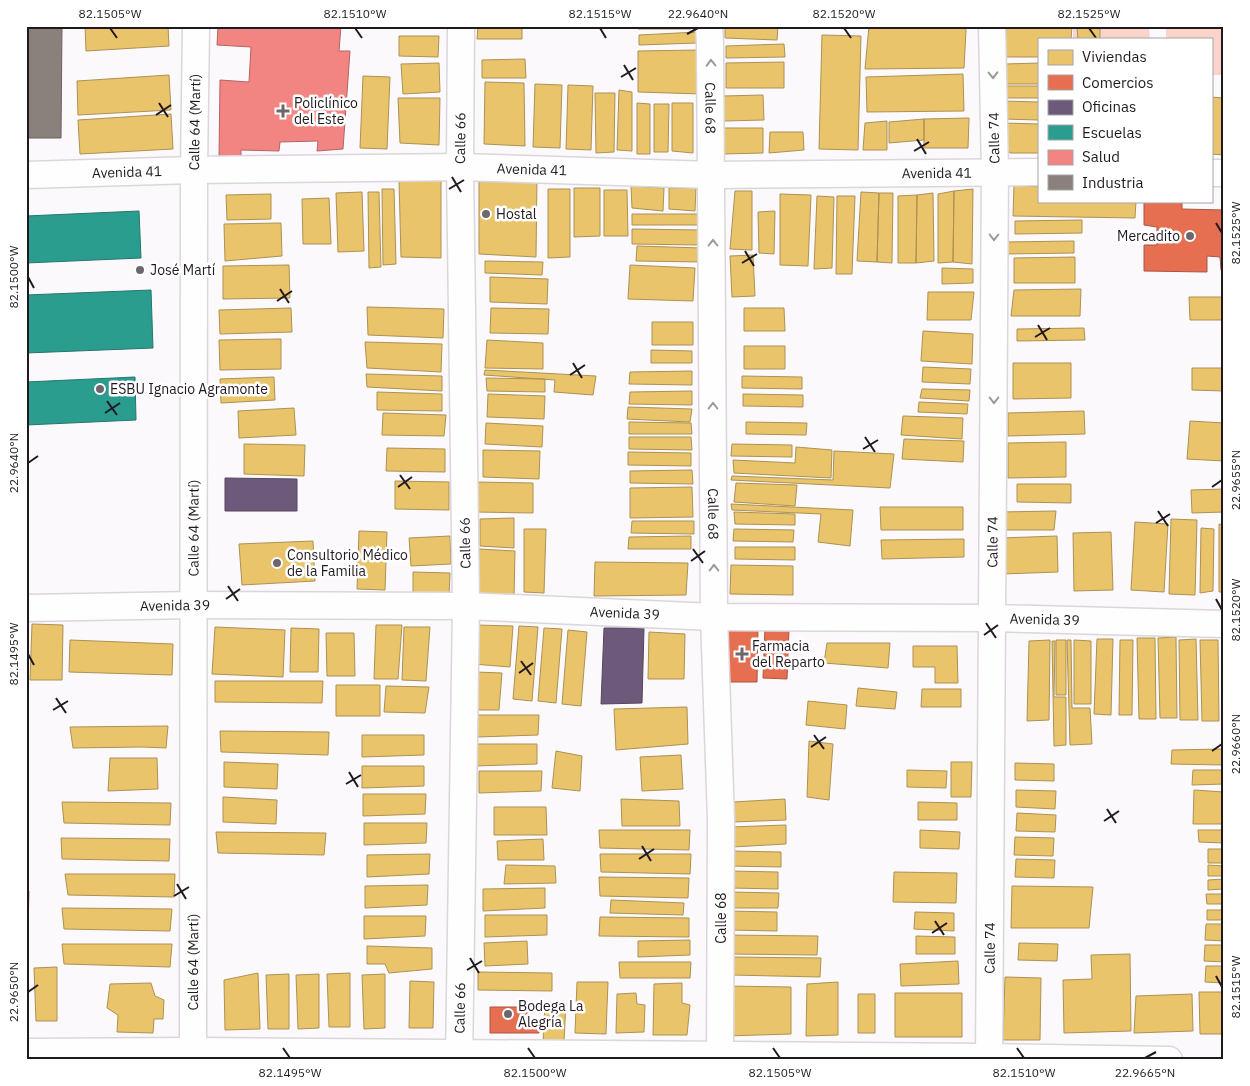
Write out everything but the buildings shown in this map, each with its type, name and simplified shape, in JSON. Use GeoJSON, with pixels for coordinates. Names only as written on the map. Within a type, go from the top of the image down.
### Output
{"type":"FeatureCollection","features":[{"type":"Feature","properties":{"kind":"street","name":"Calle 64 (Martí)"},"geometry":{"type":"LineString","coordinates":[[192,1055],[196,26]]}},
{"type":"Feature","properties":{"kind":"street","name":"Calle 66"},"geometry":{"type":"LineString","coordinates":[[460,26],[466,606],[460,1057]]}},
{"type":"Feature","properties":{"kind":"street","name":"Calle 68"},"geometry":{"type":"LineString","coordinates":[[708,26],[710,44],[712,175],[714,617],[721,819],[720,1057]]}},
{"type":"Feature","properties":{"kind":"street","name":"Calle 74"},"geometry":{"type":"LineString","coordinates":[[989,1058],[995,172],[992,26]]}},
{"type":"Feature","properties":{"kind":"street","name":"Avenida 41"},"geometry":{"type":"LineString","coordinates":[[26,175],[194,170],[460,166],[712,175],[1038,172]]}},
{"type":"Feature","properties":{"kind":"street","name":"Avenida 39"},"geometry":{"type":"LineString","coordinates":[[26,608],[193,605],[466,606],[714,617],[992,618],[1224,624]]}},
{"type":"Feature","properties":{"kind":"street"},"geometry":{"type":"LineString","coordinates":[[26,1052],[460,1057],[1169,1060]]}},
{"type":"Feature","properties":{"kind":"shaded area"},"geometry":{"type":"Polygon","coordinates":[[[1073,26],[1149,26],[1150,38],[1073,38],[1073,26]]]}},
{"type":"Feature","properties":{"kind":"shaded area"},"geometry":{"type":"Polygon","coordinates":[[[1166,26],[1224,26],[1224,75],[1212,75],[1212,38],[1166,38],[1166,26]]]}},
{"type":"Feature","properties":{"kind":"place","name":"Policlínico del Este"},"geometry":{"type":"Point","coordinates":[283,111]}},
{"type":"Feature","properties":{"kind":"place","name":"Hostal"},"geometry":{"type":"Point","coordinates":[486,214]}},
{"type":"Feature","properties":{"kind":"place","name":"Mercadito"},"geometry":{"type":"Point","coordinates":[1190,236]}},
{"type":"Feature","properties":{"kind":"place","name":"José Martí"},"geometry":{"type":"Point","coordinates":[140,270]}},
{"type":"Feature","properties":{"kind":"place","name":"ESBU Ignacio Agramonte"},"geometry":{"type":"Point","coordinates":[100,389]}},
{"type":"Feature","properties":{"kind":"place","name":"Consultorio Médico de la Familia"},"geometry":{"type":"Point","coordinates":[277,563]}},
{"type":"Feature","properties":{"kind":"place","name":"Farmacia del Reparto"},"geometry":{"type":"Point","coordinates":[742,654]}},
{"type":"Feature","properties":{"kind":"place","name":"Bodega La Alegría"},"geometry":{"type":"Point","coordinates":[508,1014]}}]}
